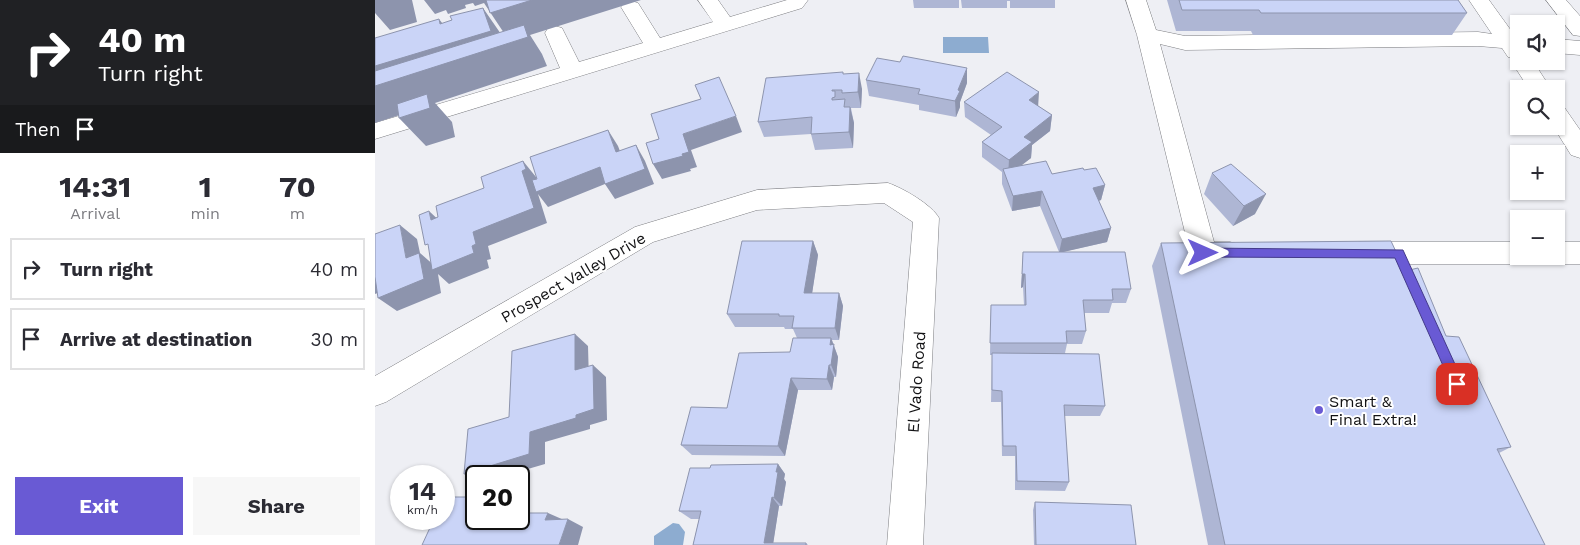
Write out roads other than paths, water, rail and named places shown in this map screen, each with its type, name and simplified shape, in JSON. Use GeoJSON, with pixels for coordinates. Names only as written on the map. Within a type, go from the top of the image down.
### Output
{"type":"FeatureCollection","features":[{"type":"Feature","properties":{"kind":"street"},"geometry":{"type":"LineString","coordinates":[[708,0],[725,25]]}},
{"type":"Feature","properties":{"kind":"street"},"geometry":{"type":"LineString","coordinates":[[375,131],[795,4],[798,0]]}},
{"type":"Feature","properties":{"kind":"street"},"geometry":{"type":"LineString","coordinates":[[1136,0],[1147,35],[1203,253],[1250,253]]}},
{"type":"Feature","properties":{"kind":"street"},"geometry":{"type":"LineString","coordinates":[[1479,0],[1510,39]]}},
{"type":"Feature","properties":{"kind":"street"},"geometry":{"type":"LineString","coordinates":[[1556,0],[1580,30]]}},
{"type":"Feature","properties":{"kind":"street"},"geometry":{"type":"LineString","coordinates":[[631,7],[655,46]]}},
{"type":"Feature","properties":{"kind":"street"},"geometry":{"type":"LineString","coordinates":[[555,33],[572,71]]}},
{"type":"Feature","properties":{"kind":"street"},"geometry":{"type":"LineString","coordinates":[[1147,35],[1185,43],[1478,39],[1510,46]]}},
{"type":"Feature","properties":{"kind":"street"},"geometry":{"type":"LineString","coordinates":[[1565,47],[1580,48]]}},
{"type":"Feature","properties":{"kind":"street"},"geometry":{"type":"LineString","coordinates":[[1565,126],[1580,149]]}},
{"type":"Feature","properties":{"kind":"street","name":"Prospect Valley Drive"},"geometry":{"type":"LineString","coordinates":[[375,392],[644,234],[757,200],[889,193],[926,218]]}},
{"type":"Feature","properties":{"kind":"street","name":"El Vado Road"},"geometry":{"type":"LineString","coordinates":[[905,545],[926,218]]}},
{"type":"Feature","properties":{"kind":"street"},"geometry":{"type":"LineString","coordinates":[[1333,253],[1405,267],[1510,254]]}},
{"type":"Feature","properties":{"kind":"street"},"geometry":{"type":"LineString","coordinates":[[1565,253],[1580,253]]}},
{"type":"Feature","properties":{"kind":"water"},"geometry":{"type":"Polygon","coordinates":[[[943,37],[988,37],[989,53],[943,53],[943,37]]]}},
{"type":"Feature","properties":{"kind":"water"},"geometry":{"type":"Polygon","coordinates":[[[673,523],[679,524],[685,532],[683,545],[654,545],[654,536],[673,523]]]}},
{"type":"Feature","properties":{"kind":"place","name":"Smart & Final Extra!"},"geometry":{"type":"Point","coordinates":[1319,410]}}]}
